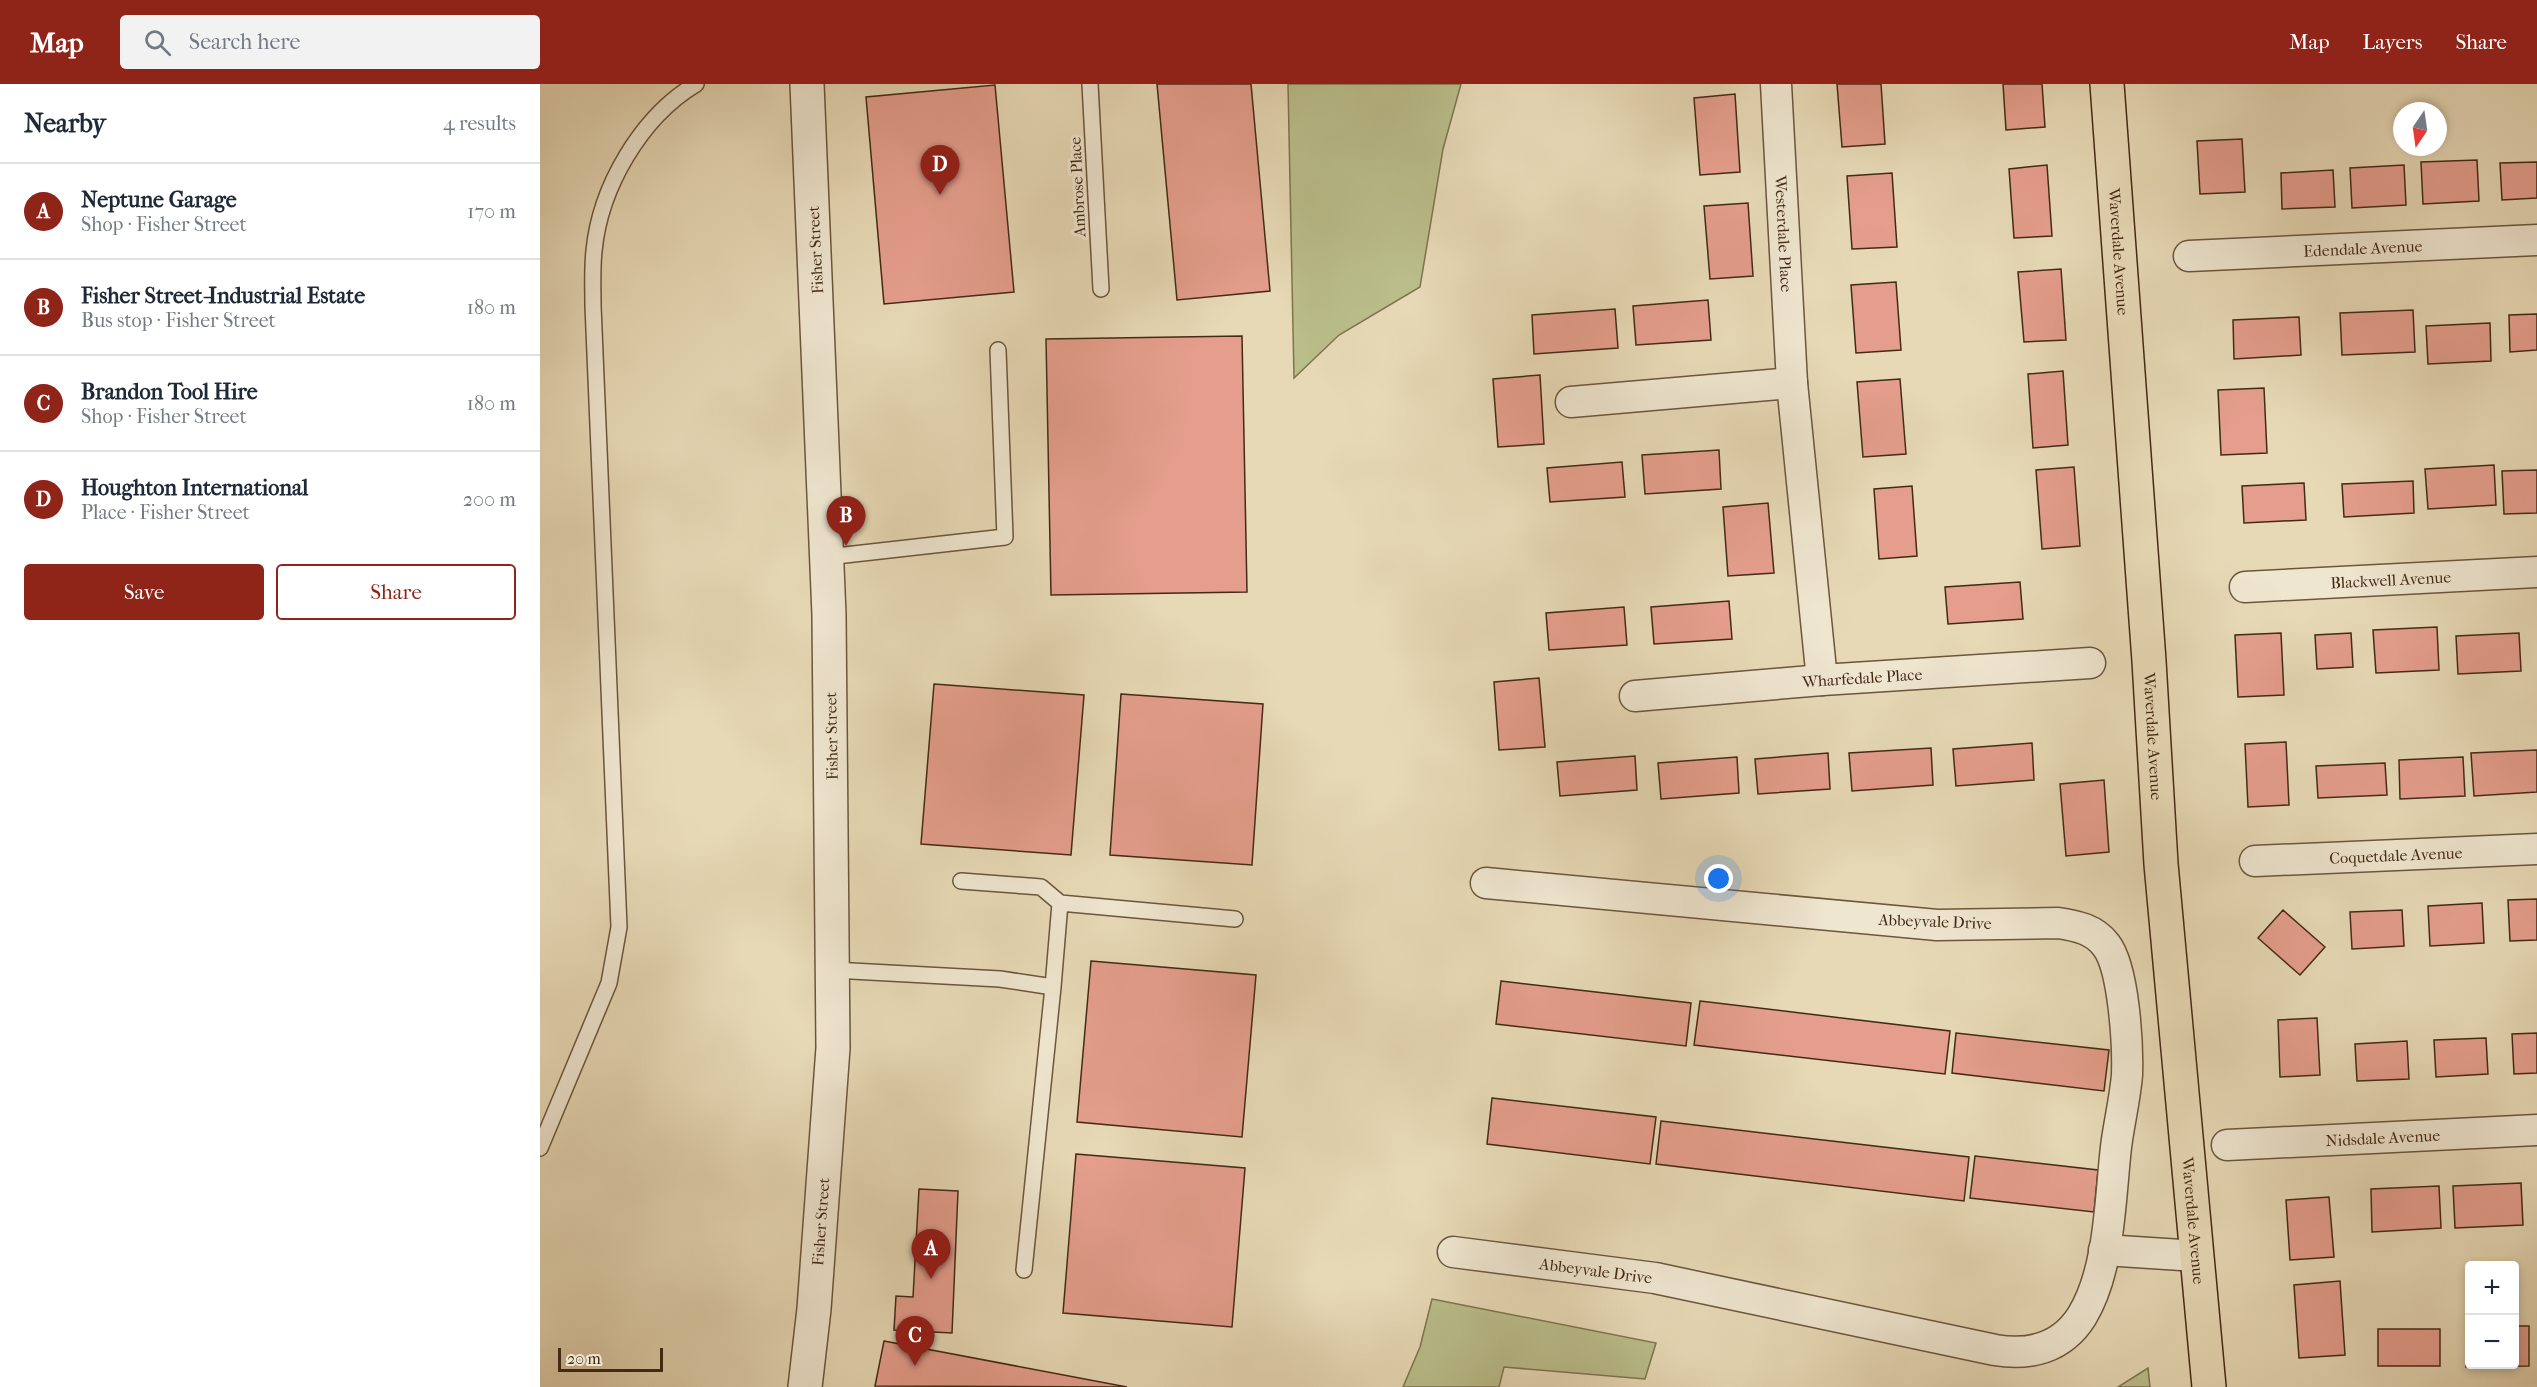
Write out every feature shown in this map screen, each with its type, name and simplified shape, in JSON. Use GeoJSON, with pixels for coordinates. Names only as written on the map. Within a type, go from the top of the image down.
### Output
{"type":"FeatureCollection","features":[{"type":"Feature","properties":{"kind":"main road","name":"Waverdale Avenue"},"geometry":{"type":"LineString","coordinates":[[2106,84],[2148,650],[2162,876],[2209,1387]]}},
{"type":"Feature","properties":{"kind":"street","name":"Fisher Street"},"geometry":{"type":"LineString","coordinates":[[805,1387],[814,1309],[833,1047],[827,557],[807,84]]}},
{"type":"Feature","properties":{"kind":"street","name":"Westerdale Place"},"geometry":{"type":"LineString","coordinates":[[1776,84],[1792,383],[1822,680]]}},
{"type":"Feature","properties":{"kind":"street","name":"Edendale Avenue"},"geometry":{"type":"LineString","coordinates":[[2189,256],[2537,240]]}},
{"type":"Feature","properties":{"kind":"street"},"geometry":{"type":"LineString","coordinates":[[1571,402],[1792,383]]}},
{"type":"Feature","properties":{"kind":"street","name":"Blackwell Avenue"},"geometry":{"type":"LineString","coordinates":[[2245,587],[2537,572]]}},
{"type":"Feature","properties":{"kind":"street","name":"Wharfedale Place"},"geometry":{"type":"LineString","coordinates":[[1635,696],[1822,680],[2090,663]]}},
{"type":"Feature","properties":{"kind":"street","name":"Coquetdale Avenue"},"geometry":{"type":"LineString","coordinates":[[2254,861],[2537,849]]}},
{"type":"Feature","properties":{"kind":"street","name":"Abbeyvale Drive"},"geometry":{"type":"LineString","coordinates":[[1453,1252],[1655,1278],[2017,1354],[2040,1349],[2064,1336],[2082,1317],[2096,1286],[2104,1250],[2127,1072],[2123,1001],[2116,966],[2108,946],[2094,933],[2078,926],[2058,923],[1937,925],[1486,882]]}},
{"type":"Feature","properties":{"kind":"street","name":"Nidsdale Avenue"},"geometry":{"type":"LineString","coordinates":[[2227,1145],[2537,1130]]}},
{"type":"Feature","properties":{"kind":"street"},"geometry":{"type":"LineString","coordinates":[[2104,1250],[2197,1256]]}},
{"type":"Feature","properties":{"kind":"lane"},"geometry":{"type":"LineString","coordinates":[[540,1148],[609,983],[619,927],[593,306],[594,249],[608,192],[638,136],[674,97],[696,84]]}},
{"type":"Feature","properties":{"kind":"lane","name":"Ambrose Place"},"geometry":{"type":"LineString","coordinates":[[1090,84],[1101,289]]}},
{"type":"Feature","properties":{"kind":"lane"},"geometry":{"type":"LineString","coordinates":[[827,557],[1005,537],[998,350]]}},
{"type":"Feature","properties":{"kind":"lane"},"geometry":{"type":"LineString","coordinates":[[961,881],[1041,887],[1060,903],[1235,920]]}},
{"type":"Feature","properties":{"kind":"lane"},"geometry":{"type":"LineString","coordinates":[[1024,1270],[1060,903]]}},
{"type":"Feature","properties":{"kind":"lane"},"geometry":{"type":"LineString","coordinates":[[833,970],[1000,979],[1053,987]]}},
{"type":"Feature","properties":{"kind":"green space"},"geometry":{"type":"Polygon","coordinates":[[[1288,84],[1461,84],[1443,149],[1420,287],[1339,335],[1294,378],[1288,84]]]}},
{"type":"Feature","properties":{"kind":"green space"},"geometry":{"type":"Polygon","coordinates":[[[1432,1299],[1656,1343],[1645,1379],[1504,1367],[1499,1387],[1403,1387],[1420,1347],[1432,1299]]]}},
{"type":"Feature","properties":{"kind":"green space"},"geometry":{"type":"Polygon","coordinates":[[[2148,1368],[2150,1387],[2118,1387],[2148,1368]]]}},
{"type":"Feature","properties":{"kind":"building"},"geometry":{"type":"Polygon","coordinates":[[[1157,84],[1251,84],[1270,291],[1177,300],[1157,84]]]}},
{"type":"Feature","properties":{"kind":"building"},"geometry":{"type":"Polygon","coordinates":[[[1837,84],[1881,84],[1885,144],[1842,147],[1837,84]]]}},
{"type":"Feature","properties":{"kind":"building"},"geometry":{"type":"Polygon","coordinates":[[[2003,84],[2042,84],[2045,127],[2006,130],[2003,84]]]}},
{"type":"Feature","properties":{"kind":"building"},"geometry":{"type":"Polygon","coordinates":[[[995,85],[1014,292],[884,304],[866,97],[995,85]]]}},
{"type":"Feature","properties":{"kind":"building"},"geometry":{"type":"Polygon","coordinates":[[[1735,94],[1740,172],[1700,175],[1694,98],[1735,94]]]}},
{"type":"Feature","properties":{"kind":"building"},"geometry":{"type":"Polygon","coordinates":[[[2242,139],[2245,192],[2200,194],[2197,141],[2242,139]]]}},
{"type":"Feature","properties":{"kind":"building"},"geometry":{"type":"Polygon","coordinates":[[[2477,160],[2479,201],[2423,204],[2421,162],[2477,160]]]}},
{"type":"Feature","properties":{"kind":"building"},"geometry":{"type":"Polygon","coordinates":[[[2537,162],[2537,198],[2502,200],[2500,163],[2537,162]]]}},
{"type":"Feature","properties":{"kind":"building"},"geometry":{"type":"Polygon","coordinates":[[[2047,165],[2052,236],[2014,238],[2009,169],[2047,165]]]}},
{"type":"Feature","properties":{"kind":"building"},"geometry":{"type":"Polygon","coordinates":[[[2404,165],[2406,205],[2352,208],[2350,168],[2404,165]]]}},
{"type":"Feature","properties":{"kind":"building"},"geometry":{"type":"Polygon","coordinates":[[[2333,170],[2335,207],[2282,209],[2281,173],[2333,170]]]}},
{"type":"Feature","properties":{"kind":"building"},"geometry":{"type":"Polygon","coordinates":[[[1892,173],[1897,247],[1852,249],[1847,176],[1892,173]]]}},
{"type":"Feature","properties":{"kind":"building"},"geometry":{"type":"Polygon","coordinates":[[[1748,203],[1753,276],[1710,279],[1704,206],[1748,203]]]}},
{"type":"Feature","properties":{"kind":"building"},"geometry":{"type":"Polygon","coordinates":[[[2061,269],[2066,340],[2024,342],[2018,272],[2061,269]]]}},
{"type":"Feature","properties":{"kind":"building"},"geometry":{"type":"Polygon","coordinates":[[[1896,282],[1901,350],[1856,353],[1851,285],[1896,282]]]}},
{"type":"Feature","properties":{"kind":"building"},"geometry":{"type":"Polygon","coordinates":[[[1708,300],[1711,340],[1636,345],[1633,306],[1708,300]]]}},
{"type":"Feature","properties":{"kind":"building"},"geometry":{"type":"Polygon","coordinates":[[[1615,309],[1618,348],[1534,354],[1532,315],[1615,309]]]}},
{"type":"Feature","properties":{"kind":"building"},"geometry":{"type":"Polygon","coordinates":[[[2413,310],[2415,352],[2342,355],[2340,313],[2413,310]]]}},
{"type":"Feature","properties":{"kind":"building"},"geometry":{"type":"Polygon","coordinates":[[[2537,314],[2537,350],[2510,352],[2509,315],[2537,314]]]}},
{"type":"Feature","properties":{"kind":"building"},"geometry":{"type":"Polygon","coordinates":[[[2299,317],[2301,355],[2234,359],[2233,320],[2299,317]]]}},
{"type":"Feature","properties":{"kind":"building"},"geometry":{"type":"Polygon","coordinates":[[[2490,323],[2491,361],[2428,364],[2426,326],[2490,323]]]}},
{"type":"Feature","properties":{"kind":"building"},"geometry":{"type":"Polygon","coordinates":[[[1242,336],[1247,592],[1051,595],[1046,339],[1242,336]]]}},
{"type":"Feature","properties":{"kind":"building"},"geometry":{"type":"Polygon","coordinates":[[[2063,371],[2068,445],[2033,448],[2028,374],[2063,371]]]}},
{"type":"Feature","properties":{"kind":"building"},"geometry":{"type":"Polygon","coordinates":[[[1540,375],[1544,444],[1498,447],[1493,379],[1540,375]]]}},
{"type":"Feature","properties":{"kind":"building"},"geometry":{"type":"Polygon","coordinates":[[[1900,379],[1906,454],[1863,457],[1857,382],[1900,379]]]}},
{"type":"Feature","properties":{"kind":"building"},"geometry":{"type":"Polygon","coordinates":[[[2264,388],[2267,453],[2221,455],[2218,390],[2264,388]]]}},
{"type":"Feature","properties":{"kind":"building"},"geometry":{"type":"Polygon","coordinates":[[[1719,450],[1721,489],[1645,494],[1642,455],[1719,450]]]}},
{"type":"Feature","properties":{"kind":"building"},"geometry":{"type":"Polygon","coordinates":[[[1622,462],[1625,497],[1550,502],[1547,468],[1622,462]]]}},
{"type":"Feature","properties":{"kind":"building"},"geometry":{"type":"Polygon","coordinates":[[[2494,465],[2496,505],[2428,509],[2425,469],[2494,465]]]}},
{"type":"Feature","properties":{"kind":"building"},"geometry":{"type":"Polygon","coordinates":[[[2074,467],[2080,546],[2042,549],[2036,470],[2074,467]]]}},
{"type":"Feature","properties":{"kind":"building"},"geometry":{"type":"Polygon","coordinates":[[[2537,470],[2537,513],[2504,514],[2502,471],[2537,470]]]}},
{"type":"Feature","properties":{"kind":"building"},"geometry":{"type":"Polygon","coordinates":[[[2413,481],[2414,513],[2344,517],[2342,484],[2413,481]]]}},
{"type":"Feature","properties":{"kind":"building"},"geometry":{"type":"Polygon","coordinates":[[[2304,483],[2306,520],[2244,523],[2242,486],[2304,483]]]}},
{"type":"Feature","properties":{"kind":"building"},"geometry":{"type":"Polygon","coordinates":[[[1912,486],[1917,556],[1879,559],[1874,489],[1912,486]]]}},
{"type":"Feature","properties":{"kind":"building"},"geometry":{"type":"Polygon","coordinates":[[[1768,503],[1774,573],[1728,576],[1723,507],[1768,503]]]}},
{"type":"Feature","properties":{"kind":"building"},"geometry":{"type":"Polygon","coordinates":[[[2020,582],[2023,619],[1948,624],[1945,587],[2020,582]]]}},
{"type":"Feature","properties":{"kind":"building"},"geometry":{"type":"Polygon","coordinates":[[[1729,601],[1732,639],[1654,644],[1651,607],[1729,601]]]}},
{"type":"Feature","properties":{"kind":"building"},"geometry":{"type":"Polygon","coordinates":[[[1624,607],[1627,645],[1549,650],[1546,613],[1624,607]]]}},
{"type":"Feature","properties":{"kind":"building"},"geometry":{"type":"Polygon","coordinates":[[[2437,627],[2439,670],[2376,673],[2373,630],[2437,627]]]}},
{"type":"Feature","properties":{"kind":"building"},"geometry":{"type":"Polygon","coordinates":[[[2281,633],[2284,695],[2238,697],[2235,635],[2281,633]]]}},
{"type":"Feature","properties":{"kind":"building"},"geometry":{"type":"Polygon","coordinates":[[[2351,633],[2353,667],[2317,669],[2315,635],[2351,633]]]}},
{"type":"Feature","properties":{"kind":"building"},"geometry":{"type":"Polygon","coordinates":[[[2519,633],[2521,671],[2458,674],[2456,636],[2519,633]]]}},
{"type":"Feature","properties":{"kind":"building"},"geometry":{"type":"Polygon","coordinates":[[[1539,678],[1545,747],[1499,750],[1494,682],[1539,678]]]}},
{"type":"Feature","properties":{"kind":"building"},"geometry":{"type":"Polygon","coordinates":[[[934,684],[1084,695],[1071,855],[921,844],[934,684]]]}},
{"type":"Feature","properties":{"kind":"building"},"geometry":{"type":"Polygon","coordinates":[[[1121,694],[1263,704],[1252,865],[1110,855],[1121,694]]]}},
{"type":"Feature","properties":{"kind":"building"},"geometry":{"type":"Polygon","coordinates":[[[2286,742],[2289,805],[2248,807],[2245,744],[2286,742]]]}},
{"type":"Feature","properties":{"kind":"building"},"geometry":{"type":"Polygon","coordinates":[[[2032,743],[2034,780],[1956,786],[1953,749],[2032,743]]]}},
{"type":"Feature","properties":{"kind":"building"},"geometry":{"type":"Polygon","coordinates":[[[1931,748],[1933,785],[1852,791],[1849,753],[1931,748]]]}},
{"type":"Feature","properties":{"kind":"building"},"geometry":{"type":"Polygon","coordinates":[[[2537,750],[2537,792],[2474,796],[2471,753],[2537,750]]]}},
{"type":"Feature","properties":{"kind":"building"},"geometry":{"type":"Polygon","coordinates":[[[1828,753],[1830,789],[1758,794],[1755,759],[1828,753]]]}},
{"type":"Feature","properties":{"kind":"building"},"geometry":{"type":"Polygon","coordinates":[[[1635,756],[1637,790],[1560,796],[1557,762],[1635,756]]]}},
{"type":"Feature","properties":{"kind":"building"},"geometry":{"type":"Polygon","coordinates":[[[1737,757],[1739,793],[1661,799],[1658,763],[1737,757]]]}},
{"type":"Feature","properties":{"kind":"building"},"geometry":{"type":"Polygon","coordinates":[[[2463,757],[2465,796],[2400,799],[2399,760],[2463,757]]]}},
{"type":"Feature","properties":{"kind":"building"},"geometry":{"type":"Polygon","coordinates":[[[2385,763],[2387,795],[2318,798],[2316,766],[2385,763]]]}},
{"type":"Feature","properties":{"kind":"building"},"geometry":{"type":"Polygon","coordinates":[[[2104,780],[2109,852],[2066,856],[2060,784],[2104,780]]]}},
{"type":"Feature","properties":{"kind":"building"},"geometry":{"type":"Polygon","coordinates":[[[2537,899],[2537,940],[2510,941],[2508,900],[2537,899]]]}},
{"type":"Feature","properties":{"kind":"building"},"geometry":{"type":"Polygon","coordinates":[[[2482,903],[2484,943],[2430,946],[2428,906],[2482,903]]]}},
{"type":"Feature","properties":{"kind":"building"},"geometry":{"type":"Polygon","coordinates":[[[2283,910],[2325,947],[2300,975],[2258,938],[2283,910]]]}},
{"type":"Feature","properties":{"kind":"building"},"geometry":{"type":"Polygon","coordinates":[[[2402,910],[2404,946],[2352,949],[2350,912],[2402,910]]]}},
{"type":"Feature","properties":{"kind":"building"},"geometry":{"type":"Polygon","coordinates":[[[1091,961],[1256,975],[1242,1137],[1077,1122],[1091,961]]]}},
{"type":"Feature","properties":{"kind":"building"},"geometry":{"type":"Polygon","coordinates":[[[1501,981],[1691,1003],[1686,1046],[1496,1024],[1501,981]]]}},
{"type":"Feature","properties":{"kind":"building"},"geometry":{"type":"Polygon","coordinates":[[[1700,1001],[1950,1031],[1945,1074],[1694,1045],[1700,1001]]]}},
{"type":"Feature","properties":{"kind":"building"},"geometry":{"type":"Polygon","coordinates":[[[2317,1018],[2320,1075],[2280,1077],[2278,1020],[2317,1018]]]}},
{"type":"Feature","properties":{"kind":"building"},"geometry":{"type":"Polygon","coordinates":[[[1956,1033],[2109,1050],[2104,1091],[1952,1073],[1956,1033]]]}},
{"type":"Feature","properties":{"kind":"building"},"geometry":{"type":"Polygon","coordinates":[[[2537,1033],[2537,1073],[2514,1074],[2512,1034],[2537,1033]]]}},
{"type":"Feature","properties":{"kind":"building"},"geometry":{"type":"Polygon","coordinates":[[[2486,1038],[2488,1074],[2436,1077],[2434,1040],[2486,1038]]]}},
{"type":"Feature","properties":{"kind":"building"},"geometry":{"type":"Polygon","coordinates":[[[2407,1041],[2409,1079],[2357,1081],[2355,1044],[2407,1041]]]}},
{"type":"Feature","properties":{"kind":"building"},"geometry":{"type":"Polygon","coordinates":[[[1492,1098],[1656,1117],[1650,1164],[1487,1144],[1492,1098]]]}},
{"type":"Feature","properties":{"kind":"building"},"geometry":{"type":"Polygon","coordinates":[[[1661,1121],[1969,1157],[1964,1201],[1656,1164],[1661,1121]]]}},
{"type":"Feature","properties":{"kind":"building"},"geometry":{"type":"Polygon","coordinates":[[[1076,1154],[1245,1168],[1232,1327],[1063,1313],[1076,1154]]]}},
{"type":"Feature","properties":{"kind":"building"},"geometry":{"type":"Polygon","coordinates":[[[1975,1156],[2098,1170],[2094,1212],[1970,1198],[1975,1156]]]}},
{"type":"Feature","properties":{"kind":"building"},"geometry":{"type":"Polygon","coordinates":[[[2521,1183],[2523,1225],[2455,1228],[2453,1186],[2521,1183]]]}},
{"type":"Feature","properties":{"kind":"building"},"geometry":{"type":"Polygon","coordinates":[[[2439,1186],[2441,1228],[2372,1232],[2371,1189],[2439,1186]]]}},
{"type":"Feature","properties":{"kind":"building"},"geometry":{"type":"Polygon","coordinates":[[[919,1189],[958,1191],[952,1333],[894,1330],[896,1296],[913,1297],[919,1189]]]}},
{"type":"Feature","properties":{"kind":"building"},"geometry":{"type":"Polygon","coordinates":[[[2329,1197],[2334,1257],[2290,1260],[2286,1200],[2329,1197]]]}},
{"type":"Feature","properties":{"kind":"building"},"geometry":{"type":"Polygon","coordinates":[[[2340,1281],[2345,1355],[2299,1358],[2294,1285],[2340,1281]]]}},
{"type":"Feature","properties":{"kind":"building"},"geometry":{"type":"Polygon","coordinates":[[[2519,1326],[2529,1326],[2529,1366],[2519,1366],[2519,1326]]]}},
{"type":"Feature","properties":{"kind":"building"},"geometry":{"type":"Polygon","coordinates":[[[2378,1329],[2440,1329],[2440,1366],[2378,1366],[2378,1329]]]}},
{"type":"Feature","properties":{"kind":"building"},"geometry":{"type":"Polygon","coordinates":[[[884,1341],[1127,1387],[875,1386],[884,1341]]]}},
{"type":"Feature","properties":{"kind":"place","name":"Houghton International"},"geometry":{"type":"Point","coordinates":[940,195]}},
{"type":"Feature","properties":{"kind":"place","name":"Fisher Street-Industrial Estate"},"geometry":{"type":"Point","coordinates":[846,546]}},
{"type":"Feature","properties":{"kind":"place","name":"Neptune Garage"},"geometry":{"type":"Point","coordinates":[931,1279]}},
{"type":"Feature","properties":{"kind":"place","name":"Brandon Tool Hire"},"geometry":{"type":"Point","coordinates":[915,1366]}}]}
